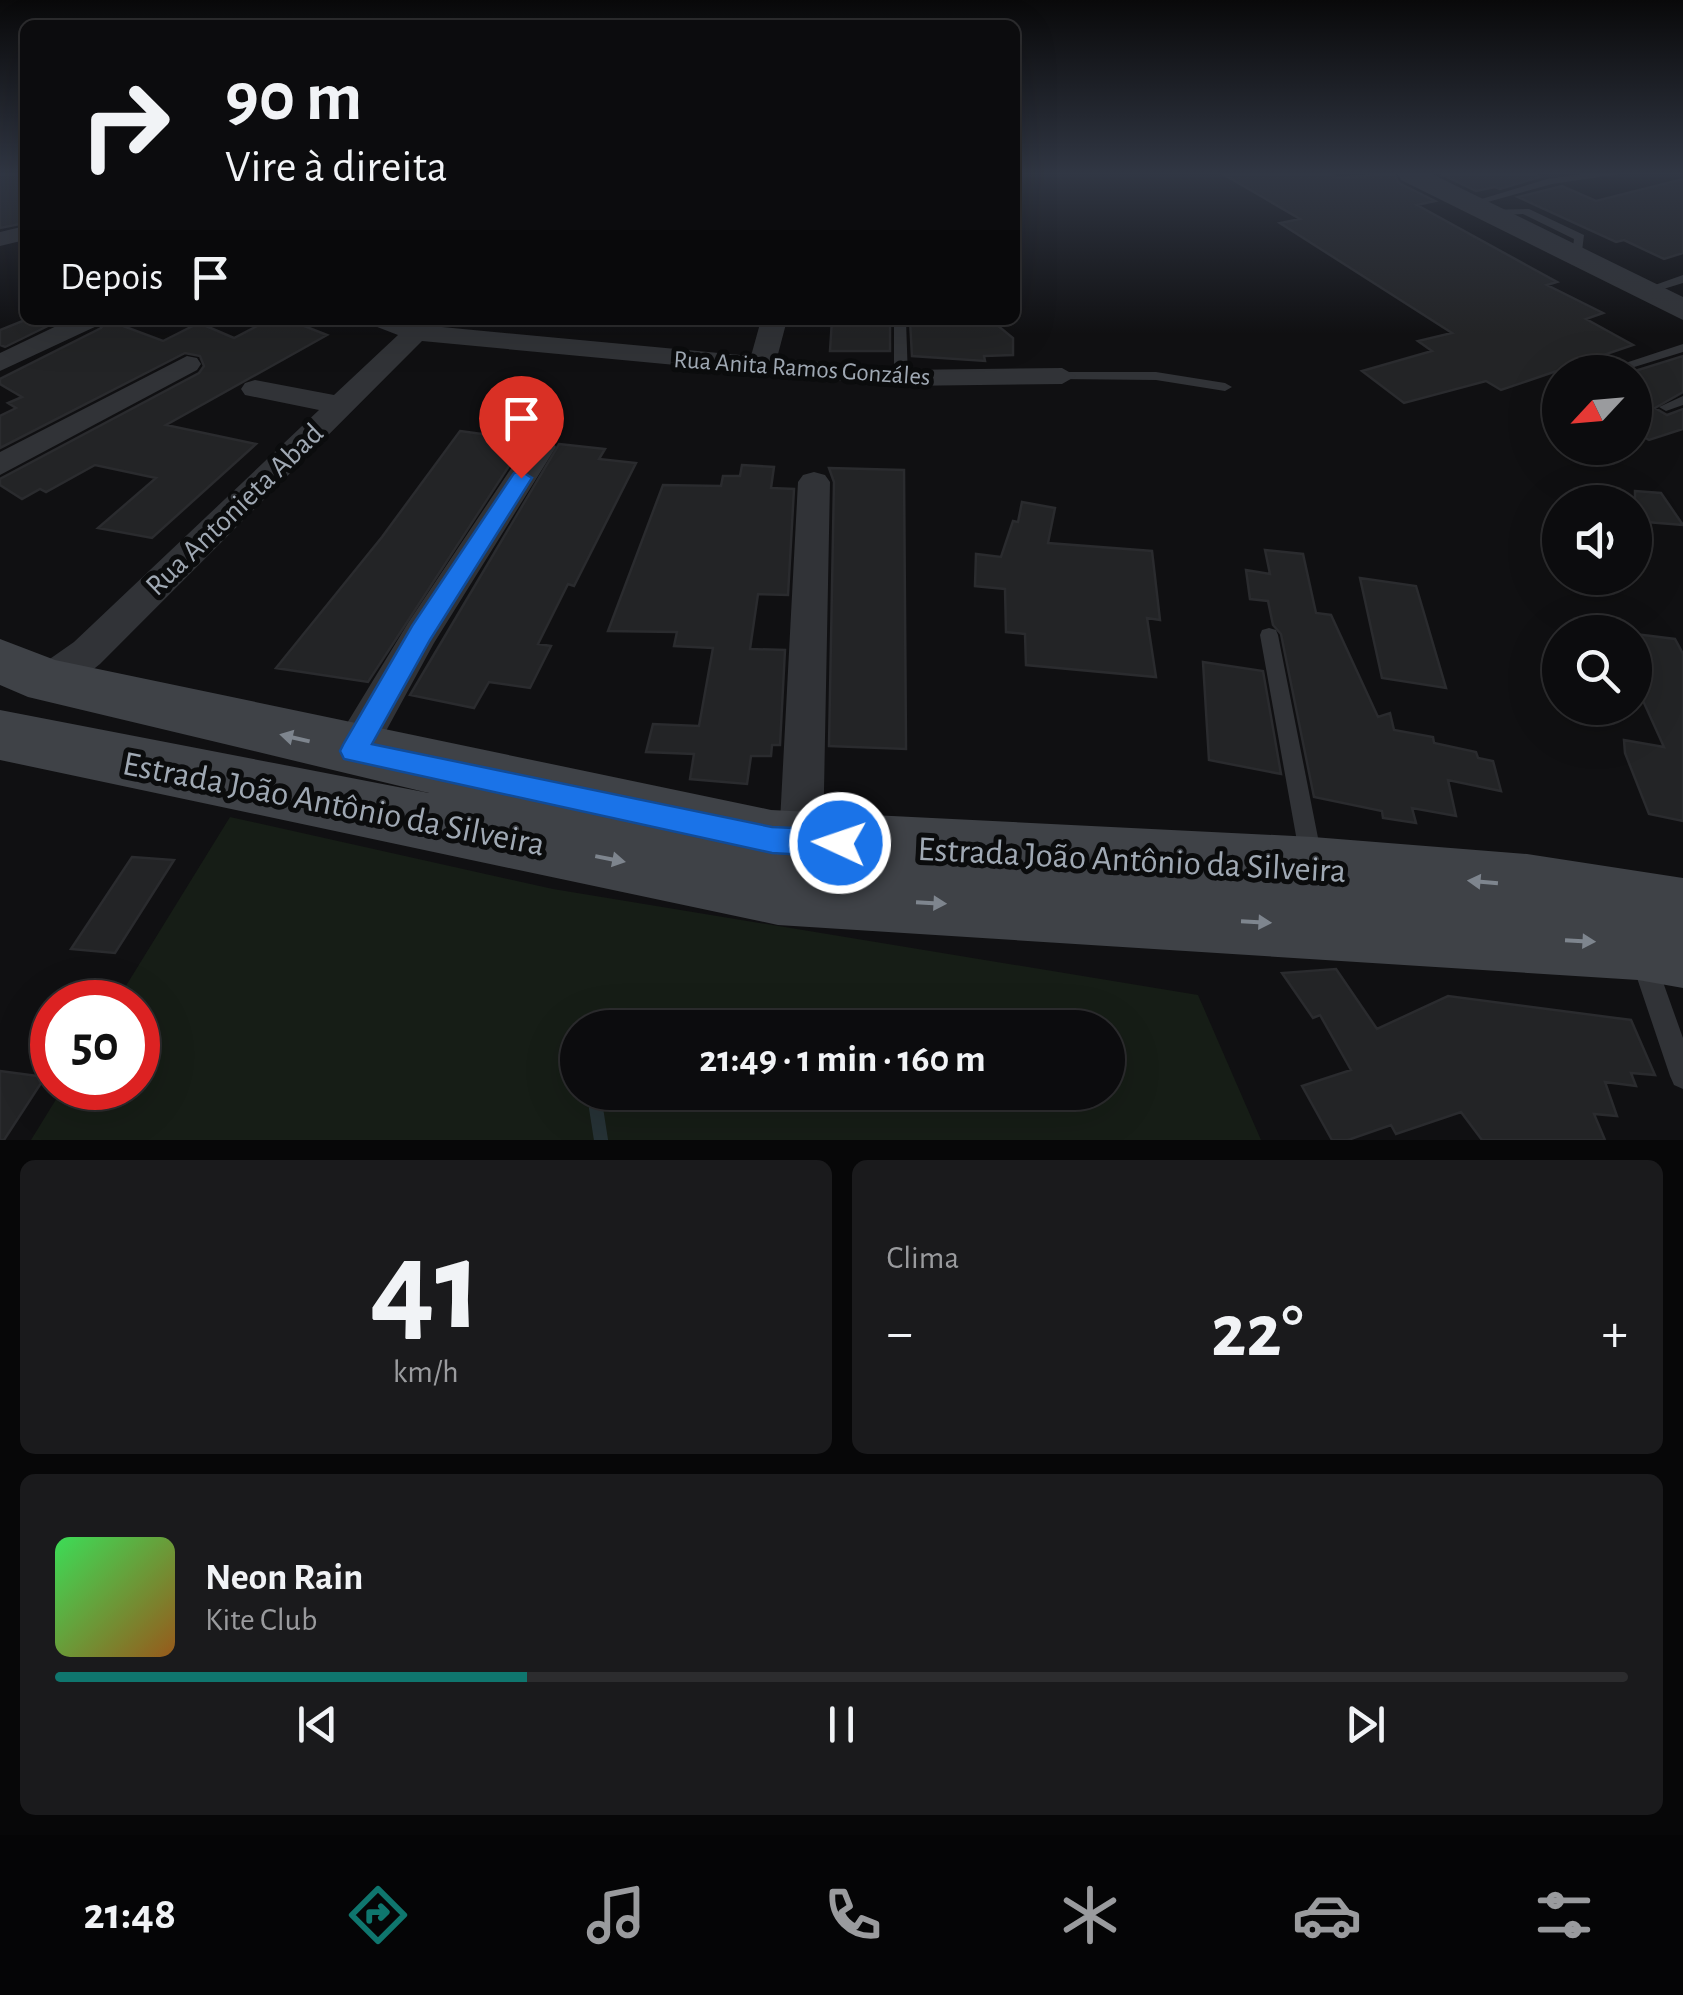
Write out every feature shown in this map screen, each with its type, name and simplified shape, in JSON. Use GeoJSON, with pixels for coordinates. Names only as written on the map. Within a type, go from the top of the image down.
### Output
{"type":"FeatureCollection","features":[{"type":"Feature","properties":{"kind":"main road","name":"Estrada João Antônio da Silveira"},"geometry":{"type":"LineString","coordinates":[[10,710],[114,696],[772,840],[1314,868],[1527,886],[1668,936]]}},
{"type":"Feature","properties":{"kind":"main road","name":"Estrada João Antônio da Silveira"},"geometry":{"type":"LineString","coordinates":[[10,710],[778,894],[1668,936]]}},
{"type":"Feature","properties":{"kind":"street"},"geometry":{"type":"LineString","coordinates":[[1516,227],[1683,310]]}},
{"type":"Feature","properties":{"kind":"street"},"geometry":{"type":"LineString","coordinates":[[0,363],[80,325]]}},
{"type":"Feature","properties":{"kind":"street"},"geometry":{"type":"LineString","coordinates":[[761,368],[773,325]]}},
{"type":"Feature","properties":{"kind":"street","name":"Rua Anita Ramos Gonzáles"},"geometry":{"type":"LineString","coordinates":[[427,326],[761,368],[901,378],[1062,376]]}},
{"type":"Feature","properties":{"kind":"street","name":"Rua Antonieta Abad"},"geometry":{"type":"LineString","coordinates":[[10,710],[87,653],[341,404],[427,326]]}},
{"type":"Feature","properties":{"kind":"street"},"geometry":{"type":"LineString","coordinates":[[0,464],[188,364]]}},
{"type":"Feature","properties":{"kind":"street"},"geometry":{"type":"LineString","coordinates":[[255,389],[341,404]]}},
{"type":"Feature","properties":{"kind":"street"},"geometry":{"type":"LineString","coordinates":[[353,751],[421,633],[542,447]]}},
{"type":"Feature","properties":{"kind":"street"},"geometry":{"type":"LineString","coordinates":[[801,841],[814,482]]}},
{"type":"Feature","properties":{"kind":"lane"},"geometry":{"type":"LineString","coordinates":[[1644,291],[1683,278]]}},
{"type":"Feature","properties":{"kind":"lane"},"geometry":{"type":"LineString","coordinates":[[900,325],[901,378]]}},
{"type":"Feature","properties":{"kind":"lane"},"geometry":{"type":"LineString","coordinates":[[1652,358],[1683,348]]}},
{"type":"Feature","properties":{"kind":"lane","name":"Rua Anita Ramos Gonzáles"},"geometry":{"type":"LineString","coordinates":[[1062,376],[1156,376],[1225,387]]}},
{"type":"Feature","properties":{"kind":"lane"},"geometry":{"type":"LineString","coordinates":[[1666,407],[1683,400]]}},
{"type":"Feature","properties":{"kind":"lane"},"geometry":{"type":"LineString","coordinates":[[1269,634],[1314,868]]}},
{"type":"Feature","properties":{"kind":"lane"},"geometry":{"type":"LineString","coordinates":[[1668,936],[1683,1076]]}},
{"type":"Feature","properties":{"kind":"shaded area"},"geometry":{"type":"Polygon","coordinates":[[[230,817],[553,889],[1198,995],[1261,1140],[31,1140],[49,1110],[160,1110],[160,980],[130,980],[230,817]]]}},
{"type":"Feature","properties":{"kind":"building"},"geometry":{"type":"Polygon","coordinates":[[[1287,227],[1457,227],[1557,282],[1547,285],[1603,313],[1586,319],[1633,345],[1604,355],[1542,355],[1542,376],[1501,390],[1486,381],[1404,403],[1362,371],[1432,351],[1418,341],[1452,333],[1287,227]]]}},
{"type":"Feature","properties":{"kind":"building"},"geometry":{"type":"Polygon","coordinates":[[[1584,227],[1683,227],[1683,253],[1664,259],[1624,240],[1616,242],[1584,227]]]}},
{"type":"Feature","properties":{"kind":"building"},"geometry":{"type":"Polygon","coordinates":[[[20,322],[50,325],[5,347],[0,345],[0,330],[20,322]]]}},
{"type":"Feature","properties":{"kind":"building"},"geometry":{"type":"Polygon","coordinates":[[[120,325],[163,341],[195,325],[234,338],[259,325],[302,325],[327,335],[166,425],[256,444],[152,538],[98,528],[156,478],[95,465],[46,492],[40,489],[22,499],[0,485],[0,479],[199,373],[204,366],[200,356],[185,353],[0,448],[0,416],[16,408],[8,403],[22,397],[0,384],[0,379],[101,328],[120,325]]]}},
{"type":"Feature","properties":{"kind":"building"},"geometry":{"type":"Polygon","coordinates":[[[832,325],[890,325],[890,351],[830,351],[832,325]]]}},
{"type":"Feature","properties":{"kind":"building"},"geometry":{"type":"Polygon","coordinates":[[[910,325],[997,325],[1013,338],[1013,355],[984,356],[985,361],[912,356],[910,325]]]}},
{"type":"Feature","properties":{"kind":"building"},"geometry":{"type":"Polygon","coordinates":[[[1683,356],[1683,392],[1655,408],[1667,415],[1683,409],[1683,429],[1652,439],[1652,366],[1683,356]]]}},
{"type":"Feature","properties":{"kind":"building"},"geometry":{"type":"Polygon","coordinates":[[[460,431],[526,440],[368,682],[276,668],[382,537],[460,431]]]}},
{"type":"Feature","properties":{"kind":"building"},"geometry":{"type":"Polygon","coordinates":[[[559,444],[605,449],[599,459],[636,463],[574,586],[568,584],[538,644],[551,646],[530,688],[489,682],[474,708],[410,695],[559,444]]]}},
{"type":"Feature","properties":{"kind":"building"},"geometry":{"type":"Polygon","coordinates":[[[742,465],[774,467],[771,488],[794,489],[788,595],[758,594],[750,649],[785,650],[780,745],[772,745],[771,756],[751,756],[747,784],[690,779],[694,754],[646,752],[653,724],[699,726],[713,648],[674,646],[677,632],[608,631],[663,485],[721,486],[723,476],[740,476],[742,465]]]}},
{"type":"Feature","properties":{"kind":"building"},"geometry":{"type":"Polygon","coordinates":[[[829,468],[904,470],[906,749],[829,746],[834,482],[829,468]]]}},
{"type":"Feature","properties":{"kind":"building"},"geometry":{"type":"Polygon","coordinates":[[[1652,492],[1661,493],[1683,525],[1652,522],[1652,492]]]}},
{"type":"Feature","properties":{"kind":"building"},"geometry":{"type":"Polygon","coordinates":[[[1022,502],[1055,508],[1048,543],[1152,551],[1160,620],[1147,618],[1156,677],[1026,665],[1025,634],[1006,632],[1005,589],[975,586],[976,554],[1001,557],[1013,521],[1018,522],[1022,502]]]}},
{"type":"Feature","properties":{"kind":"building"},"geometry":{"type":"Polygon","coordinates":[[[1265,550],[1303,554],[1316,613],[1331,615],[1378,717],[1390,713],[1394,730],[1433,737],[1434,743],[1476,752],[1478,758],[1493,761],[1501,791],[1448,780],[1456,816],[1412,808],[1416,823],[1383,818],[1382,811],[1314,797],[1281,634],[1273,625],[1268,601],[1250,599],[1246,570],[1270,574],[1265,550]]]}},
{"type":"Feature","properties":{"kind":"building"},"geometry":{"type":"Polygon","coordinates":[[[1360,578],[1416,586],[1446,688],[1382,678],[1360,578]]]}},
{"type":"Feature","properties":{"kind":"building"},"geometry":{"type":"Polygon","coordinates":[[[1652,636],[1675,639],[1683,654],[1683,821],[1649,814],[1625,753],[1624,740],[1664,747],[1652,721],[1652,636]]]}},
{"type":"Feature","properties":{"kind":"building"},"geometry":{"type":"Polygon","coordinates":[[[1203,662],[1263,671],[1281,774],[1209,760],[1203,662]]]}},
{"type":"Feature","properties":{"kind":"building"},"geometry":{"type":"Polygon","coordinates":[[[132,857],[174,860],[115,953],[71,949],[132,857]]]}},
{"type":"Feature","properties":{"kind":"building"},"geometry":{"type":"Polygon","coordinates":[[[1336,969],[1377,1029],[1448,996],[1631,1020],[1655,1075],[1631,1073],[1636,1086],[1605,1082],[1617,1116],[1594,1114],[1605,1140],[1482,1140],[1461,1112],[1396,1134],[1391,1125],[1348,1140],[1332,1140],[1302,1086],[1351,1070],[1320,1015],[1313,1018],[1282,973],[1336,969]]]}},
{"type":"Feature","properties":{"kind":"building"},"geometry":{"type":"Polygon","coordinates":[[[0,1071],[30,1075],[30,1100],[4,1140],[0,1140],[0,1071]]]}},
{"type":"Feature","properties":{"kind":"waterway"},"geometry":{"type":"LineString","coordinates":[[596,1110],[601,1140]]}},
{"type":"Feature","properties":{"kind":"route"},"geometry":{"type":"LineString","coordinates":[[521,478],[421,633],[353,751],[772,840],[840,843]]}}]}
